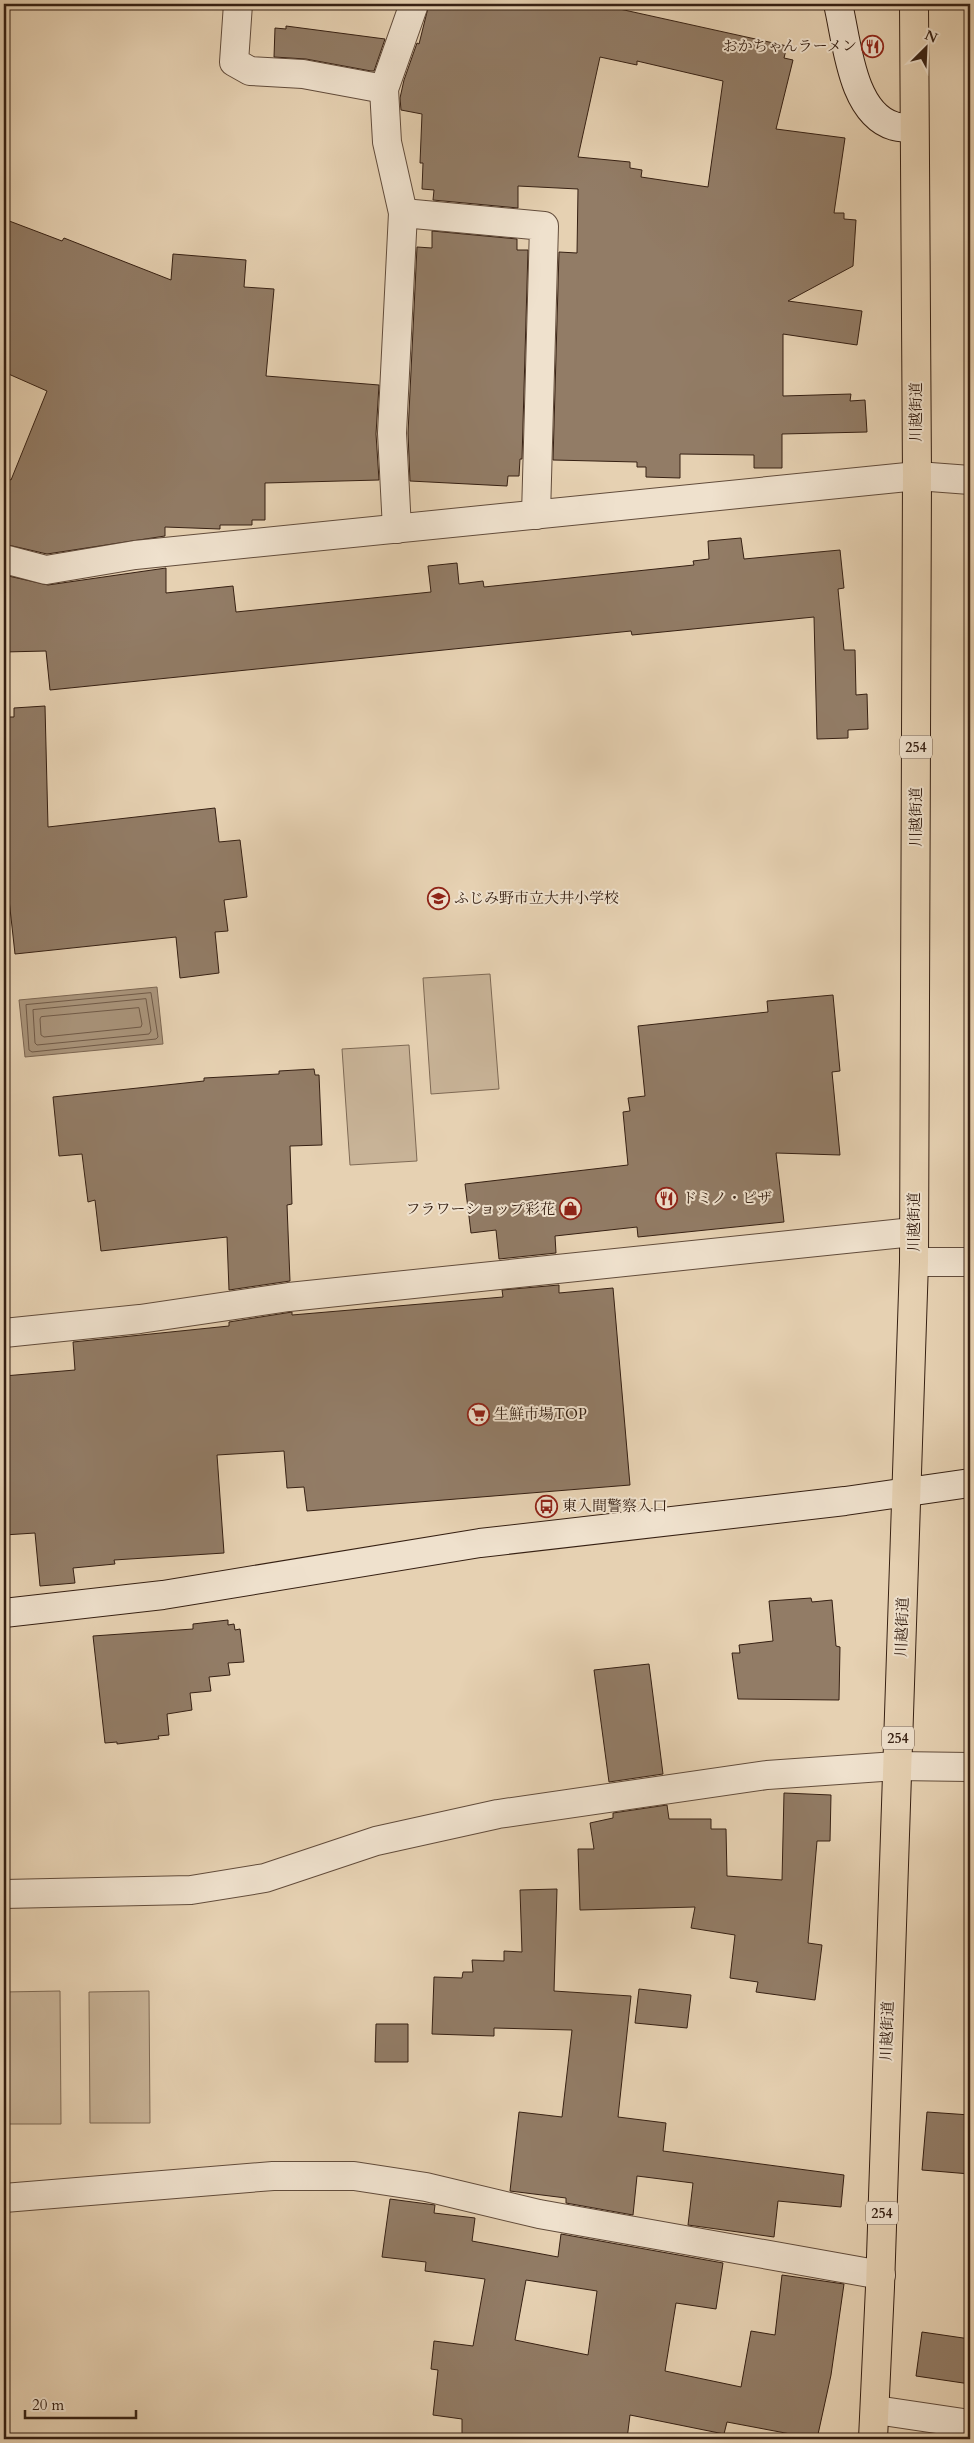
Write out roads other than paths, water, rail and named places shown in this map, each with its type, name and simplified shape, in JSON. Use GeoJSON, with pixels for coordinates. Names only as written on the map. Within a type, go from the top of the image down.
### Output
{"type":"FeatureCollection","features":[{"type":"Feature","properties":{"kind":"highway","name":"川越街道"},"geometry":{"type":"LineString","coordinates":[[873,2439],[876,2410],[881,2275],[896,1766],[914,1262],[917,476],[913,128],[914,4]]}},
{"type":"Feature","properties":{"kind":"street"},"geometry":{"type":"LineString","coordinates":[[238,4],[234,62],[250,71],[303,74],[384,89]]}},
{"type":"Feature","properties":{"kind":"street"},"geometry":{"type":"LineString","coordinates":[[397,529],[392,433],[404,213],[387,142],[384,89],[414,4]]}},
{"type":"Feature","properties":{"kind":"street"},"geometry":{"type":"LineString","coordinates":[[838,4],[857,90],[876,116],[894,126],[913,128]]}},
{"type":"Feature","properties":{"kind":"street"},"geometry":{"type":"LineString","coordinates":[[404,213],[544,226],[536,514]]}},
{"type":"Feature","properties":{"kind":"street"},"geometry":{"type":"LineString","coordinates":[[4,559],[46,570],[135,554],[917,476],[970,480]]}},
{"type":"Feature","properties":{"kind":"street"},"geometry":{"type":"LineString","coordinates":[[4,1334],[140,1319],[289,1297],[913,1232]]}},
{"type":"Feature","properties":{"kind":"street"},"geometry":{"type":"LineString","coordinates":[[914,1262],[970,1262]]}},
{"type":"Feature","properties":{"kind":"street"},"geometry":{"type":"LineString","coordinates":[[4,1613],[164,1596],[480,1543],[845,1501],[970,1483]]}},
{"type":"Feature","properties":{"kind":"street"},"geometry":{"type":"LineString","coordinates":[[4,1894],[191,1890],[265,1878],[376,1841],[498,1814],[767,1775],[896,1766],[970,1767]]}},
{"type":"Feature","properties":{"kind":"street"},"geometry":{"type":"LineString","coordinates":[[4,2198],[273,2176],[354,2176],[426,2186],[538,2214],[881,2275]]}},
{"type":"Feature","properties":{"kind":"street"},"geometry":{"type":"LineString","coordinates":[[876,2410],[970,2424]]}},
{"type":"Feature","properties":{"kind":"water"},"geometry":{"type":"Polygon","coordinates":[[[157,987],[163,1044],[25,1057],[19,1000],[157,987]]]}},
{"type":"Feature","properties":{"kind":"place","name":"おかちゃんラーメン"},"geometry":{"type":"Point","coordinates":[873,46]}},
{"type":"Feature","properties":{"kind":"place","name":"ふじみ野市立大井小学校"},"geometry":{"type":"Point","coordinates":[438,898]}},
{"type":"Feature","properties":{"kind":"place","name":"ドミノ・ピザ"},"geometry":{"type":"Point","coordinates":[666,1198]}},
{"type":"Feature","properties":{"kind":"place","name":"フラワーショップ彩花"},"geometry":{"type":"Point","coordinates":[571,1209]}},
{"type":"Feature","properties":{"kind":"place","name":"生鮮市場TOP"},"geometry":{"type":"Point","coordinates":[478,1414]}},
{"type":"Feature","properties":{"kind":"place","name":"東入間警察入口"},"geometry":{"type":"Point","coordinates":[546,1506]}}]}
